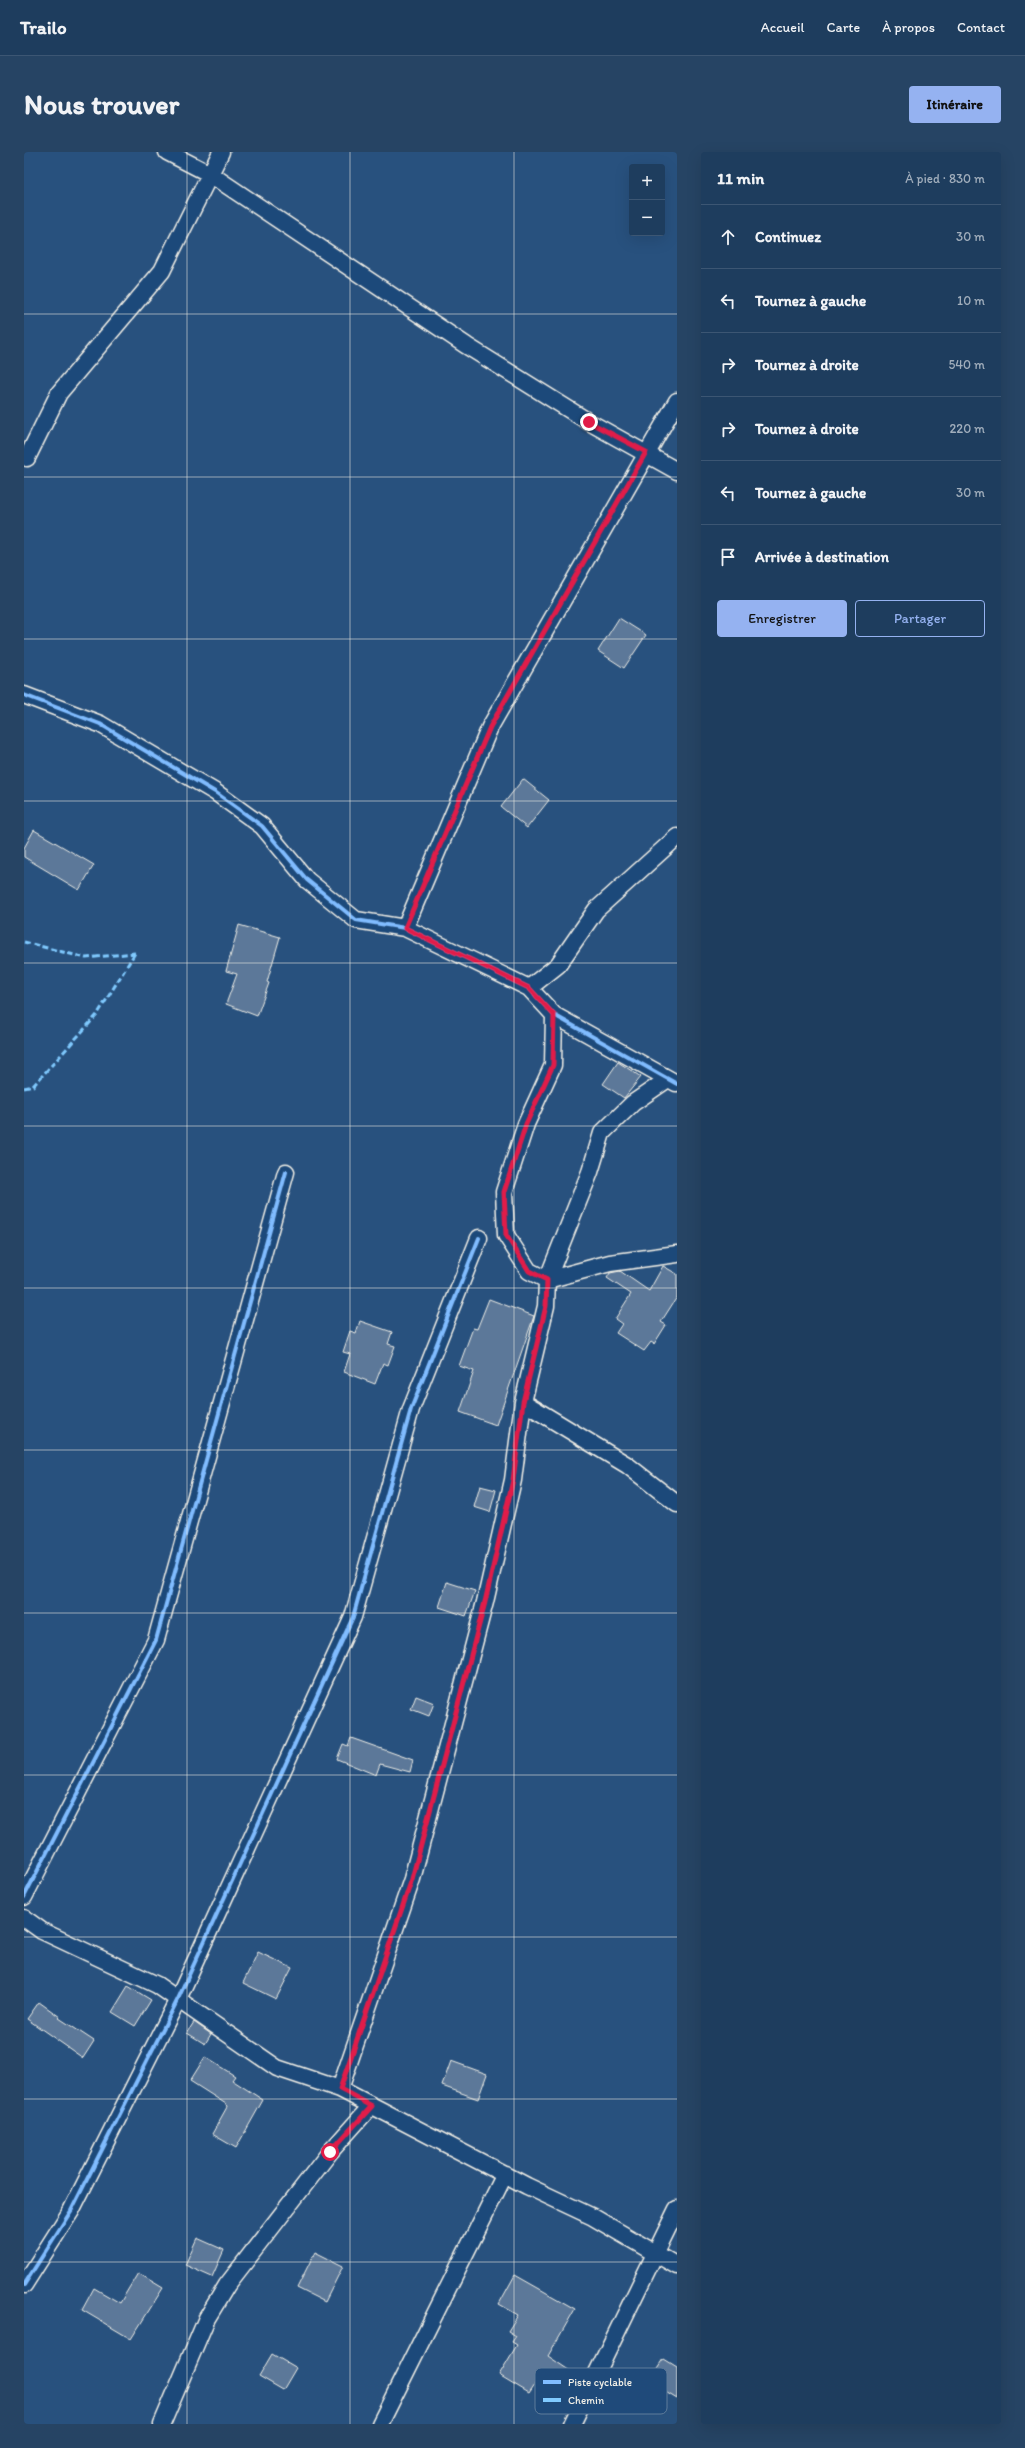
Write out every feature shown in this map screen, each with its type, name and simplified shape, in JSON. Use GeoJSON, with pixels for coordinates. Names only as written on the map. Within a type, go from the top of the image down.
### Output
{"type":"FeatureCollection","features":[{"type":"Feature","properties":{"kind":"street"},"geometry":{"type":"LineString","coordinates":[[167,152],[210,174],[467,346],[589,422],[646,452],[677,471]]}},
{"type":"Feature","properties":{"kind":"street"},"geometry":{"type":"LineString","coordinates":[[27,458],[59,393],[162,271],[221,152]]}},
{"type":"Feature","properties":{"kind":"street"},"geometry":{"type":"LineString","coordinates":[[405,928],[490,727],[646,452],[677,401]]}},
{"type":"Feature","properties":{"kind":"street"},"geometry":{"type":"LineString","coordinates":[[24,696],[100,724],[215,792],[262,826],[307,880],[356,920],[405,928],[529,988],[554,1015],[673,1081]]}},
{"type":"Feature","properties":{"kind":"street"},"geometry":{"type":"LineString","coordinates":[[529,988],[558,964],[596,910],[677,837]]}},
{"type":"Feature","properties":{"kind":"street"},"geometry":{"type":"LineString","coordinates":[[554,1015],[553,1065],[526,1124],[504,1192],[506,1235],[529,1271],[547,1280],[610,1263],[677,1254]]}},
{"type":"Feature","properties":{"kind":"street"},"geometry":{"type":"LineString","coordinates":[[340,2089],[412,1879],[485,1602],[513,1480],[523,1402],[546,1306],[547,1280],[590,1172],[602,1134],[633,1104],[673,1081]]}},
{"type":"Feature","properties":{"kind":"street"},"geometry":{"type":"LineString","coordinates":[[24,1897],[156,1640],[286,1172]]}},
{"type":"Feature","properties":{"kind":"street"},"geometry":{"type":"LineString","coordinates":[[24,2285],[71,2211],[178,1999],[353,1617],[411,1409],[479,1238]]}},
{"type":"Feature","properties":{"kind":"street"},"geometry":{"type":"LineString","coordinates":[[523,1402],[627,1465],[677,1504]]}},
{"type":"Feature","properties":{"kind":"street"},"geometry":{"type":"LineString","coordinates":[[24,1918],[42,1931],[157,1984],[277,2068],[340,2089],[505,2174],[593,2217],[656,2252],[677,2266]]}},
{"type":"Feature","properties":{"kind":"street"},"geometry":{"type":"LineString","coordinates":[[162,2424],[207,2318],[227,2285],[330,2152],[372,2106]]}},
{"type":"Feature","properties":{"kind":"street"},"geometry":{"type":"LineString","coordinates":[[380,2424],[505,2174]]}},
{"type":"Feature","properties":{"kind":"street"},"geometry":{"type":"LineString","coordinates":[[599,2368],[656,2252],[668,2223],[677,2209]]}},
{"type":"Feature","properties":{"kind":"street"},"geometry":{"type":"LineString","coordinates":[[572,2424],[577,2414]]}},
{"type":"Feature","properties":{"kind":"building"},"geometry":{"type":"Polygon","coordinates":[[[619,618],[646,635],[624,668],[598,651],[619,618]]]}},
{"type":"Feature","properties":{"kind":"building"},"geometry":{"type":"Polygon","coordinates":[[[523,779],[549,800],[527,828],[501,807],[523,779]]]}},
{"type":"Feature","properties":{"kind":"building"},"geometry":{"type":"Polygon","coordinates":[[[34,830],[94,865],[79,890],[24,857],[24,848],[34,830]]]}},
{"type":"Feature","properties":{"kind":"building"},"geometry":{"type":"Polygon","coordinates":[[[239,925],[280,937],[267,982],[269,983],[257,1016],[226,1004],[237,974],[226,971],[239,925]]]}},
{"type":"Feature","properties":{"kind":"building"},"geometry":{"type":"Polygon","coordinates":[[[618,1062],[641,1077],[624,1098],[603,1084],[618,1062]]]}},
{"type":"Feature","properties":{"kind":"building"},"geometry":{"type":"Polygon","coordinates":[[[663,1266],[677,1274],[677,1297],[661,1322],[666,1325],[654,1344],[651,1342],[644,1351],[616,1333],[622,1324],[615,1319],[631,1294],[607,1278],[610,1273],[620,1271],[649,1291],[663,1266]]]}},
{"type":"Feature","properties":{"kind":"building"},"geometry":{"type":"Polygon","coordinates":[[[489,1299],[534,1316],[496,1425],[460,1412],[474,1371],[459,1366],[473,1328],[477,1329],[489,1299]]]}},
{"type":"Feature","properties":{"kind":"building"},"geometry":{"type":"Polygon","coordinates":[[[360,1321],[392,1332],[388,1344],[395,1346],[388,1365],[383,1363],[375,1384],[344,1372],[350,1354],[343,1352],[350,1331],[356,1333],[360,1321]]]}},
{"type":"Feature","properties":{"kind":"building"},"geometry":{"type":"Polygon","coordinates":[[[480,1486],[496,1490],[490,1512],[474,1507],[480,1486]]]}},
{"type":"Feature","properties":{"kind":"building"},"geometry":{"type":"Polygon","coordinates":[[[447,1582],[475,1591],[466,1616],[439,1607],[447,1582]]]}},
{"type":"Feature","properties":{"kind":"building"},"geometry":{"type":"Polygon","coordinates":[[[416,1696],[434,1703],[429,1716],[411,1709],[416,1696]]]}},
{"type":"Feature","properties":{"kind":"building"},"geometry":{"type":"Polygon","coordinates":[[[351,1738],[413,1760],[410,1772],[380,1764],[376,1775],[337,1759],[343,1744],[348,1746],[351,1738]]]}},
{"type":"Feature","properties":{"kind":"building"},"geometry":{"type":"Polygon","coordinates":[[[258,1952],[292,1968],[276,1999],[243,1983],[258,1952]]]}},
{"type":"Feature","properties":{"kind":"building"},"geometry":{"type":"Polygon","coordinates":[[[128,1986],[151,2000],[135,2026],[112,2012],[128,1986]]]}},
{"type":"Feature","properties":{"kind":"building"},"geometry":{"type":"Polygon","coordinates":[[[39,2002],[60,2017],[59,2018],[94,2041],[83,2058],[27,2019],[39,2002]]]}},
{"type":"Feature","properties":{"kind":"building"},"geometry":{"type":"Polygon","coordinates":[[[194,2022],[211,2034],[205,2044],[187,2033],[194,2022]]]}},
{"type":"Feature","properties":{"kind":"building"},"geometry":{"type":"Polygon","coordinates":[[[205,2057],[235,2076],[232,2080],[263,2100],[236,2148],[212,2134],[227,2107],[226,2104],[190,2081],[205,2057]]]}},
{"type":"Feature","properties":{"kind":"building"},"geometry":{"type":"Polygon","coordinates":[[[451,2061],[487,2074],[478,2099],[442,2086],[451,2061]]]}},
{"type":"Feature","properties":{"kind":"building"},"geometry":{"type":"Polygon","coordinates":[[[197,2238],[224,2250],[212,2277],[185,2265],[197,2238]]]}},
{"type":"Feature","properties":{"kind":"building"},"geometry":{"type":"Polygon","coordinates":[[[315,2252],[343,2266],[325,2302],[297,2288],[315,2252]]]}},
{"type":"Feature","properties":{"kind":"building"},"geometry":{"type":"Polygon","coordinates":[[[138,2273],[163,2288],[131,2339],[82,2310],[94,2288],[120,2303],[138,2273]]]}},
{"type":"Feature","properties":{"kind":"building"},"geometry":{"type":"Polygon","coordinates":[[[515,2275],[575,2309],[548,2356],[566,2368],[535,2368],[535,2384],[529,2393],[499,2375],[517,2345],[512,2342],[516,2336],[508,2331],[518,2315],[499,2304],[515,2275]]]}},
{"type":"Feature","properties":{"kind":"building"},"geometry":{"type":"Polygon","coordinates":[[[272,2354],[296,2368],[283,2390],[259,2376],[272,2354]]]}},
{"type":"Feature","properties":{"kind":"building"},"geometry":{"type":"Polygon","coordinates":[[[664,2359],[677,2367],[677,2399],[667,2393],[667,2368],[658,2368],[664,2359]]]}},
{"type":"Feature","properties":{"kind":"marked path"},"geometry":{"type":"LineString","coordinates":[[24,942],[86,958],[135,953]]}},
{"type":"Feature","properties":{"kind":"marked path"},"geometry":{"type":"LineString","coordinates":[[24,1088],[33,1086],[97,1015],[135,953]]}},
{"type":"Feature","properties":{"kind":"cycle path"},"geometry":{"type":"LineString","coordinates":[[24,695],[100,724],[215,792],[262,826],[307,880],[356,920],[405,928],[529,988],[554,1015],[677,1084]]}},
{"type":"Feature","properties":{"kind":"cycle path"},"geometry":{"type":"LineString","coordinates":[[24,1897],[156,1640],[286,1172]]}},
{"type":"Feature","properties":{"kind":"cycle path"},"geometry":{"type":"LineString","coordinates":[[24,2285],[71,2211],[178,1999],[353,1617],[411,1409],[479,1238]]}},
{"type":"Feature","properties":{"kind":"route"},"geometry":{"type":"LineString","coordinates":[[330,2152],[372,2106],[340,2089],[412,1879],[444,1761],[485,1602],[513,1480],[523,1402],[546,1306],[547,1280],[529,1271],[506,1235],[504,1192],[526,1124],[553,1065],[554,1015],[529,988],[405,928],[449,828],[490,727],[646,452],[589,422]]}}]}
